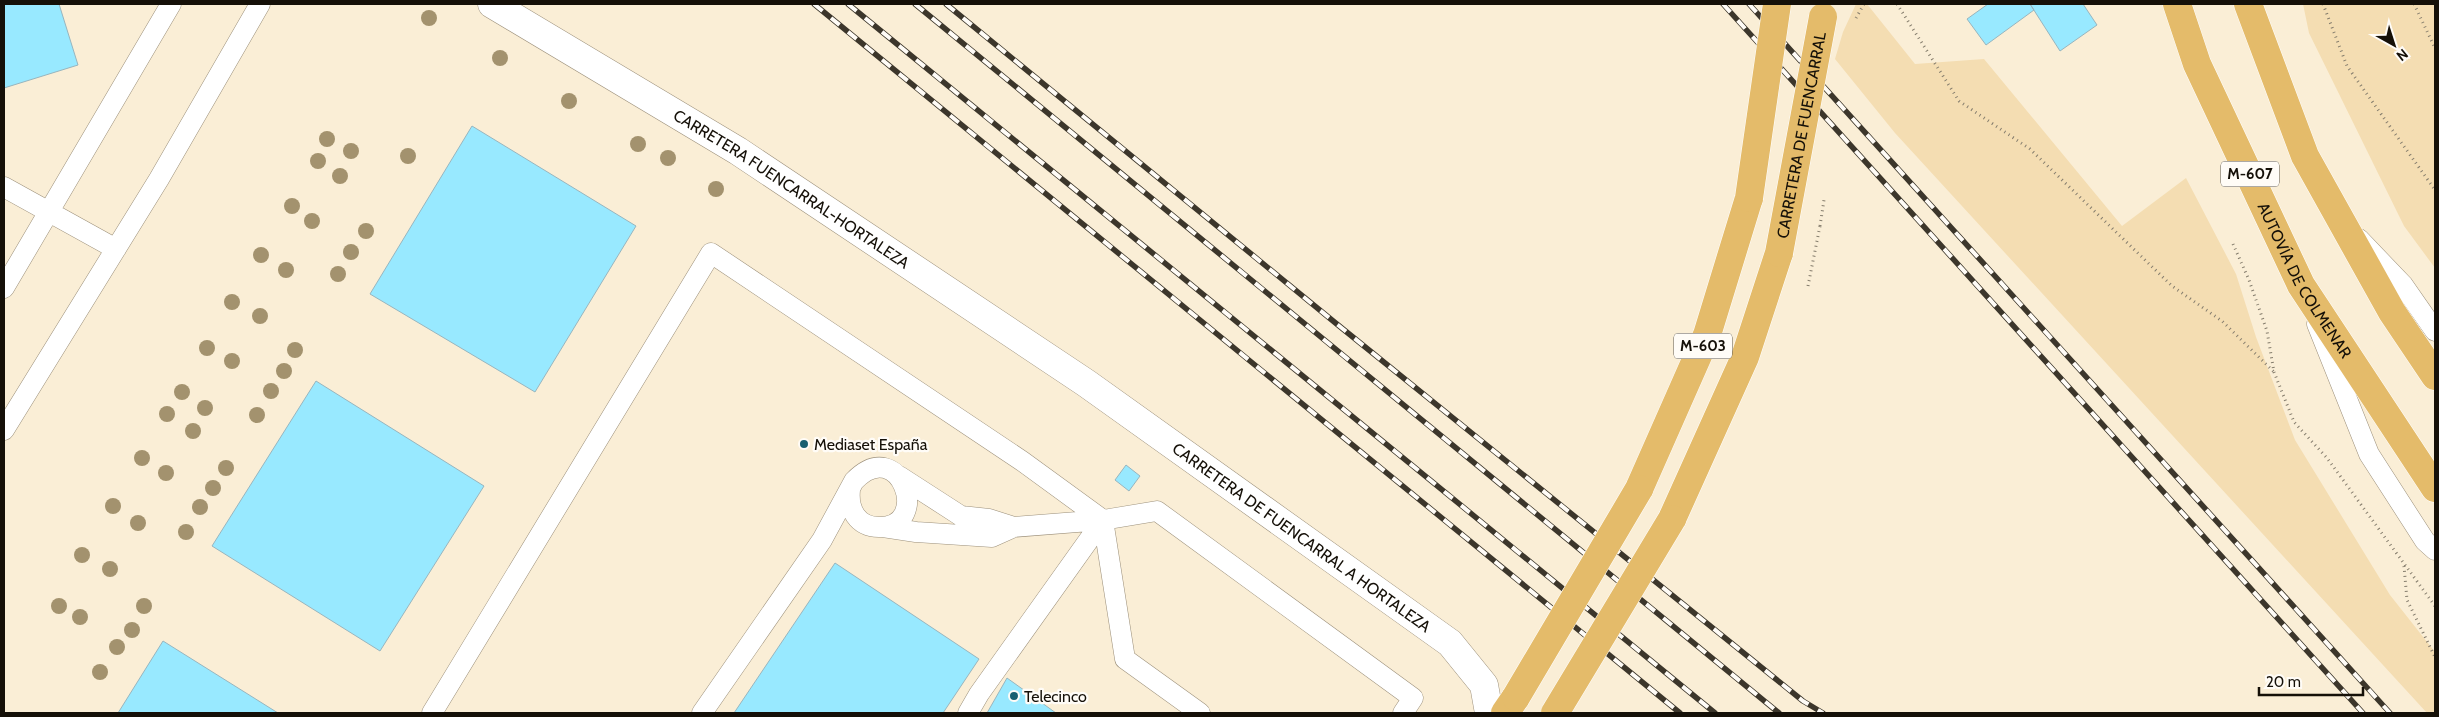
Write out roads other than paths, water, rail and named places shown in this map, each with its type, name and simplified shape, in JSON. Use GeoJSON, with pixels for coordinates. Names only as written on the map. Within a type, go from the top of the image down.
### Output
{"type":"FeatureCollection","features":[{"type":"Feature","properties":{"kind":"highway","name":"M-603"},"geometry":{"type":"LineString","coordinates":[[1510,705],[1639,489],[1707,335],[1749,198],[1777,4]]}},
{"type":"Feature","properties":{"kind":"highway"},"geometry":{"type":"LineString","coordinates":[[2160,4],[2197,64]]}},
{"type":"Feature","properties":{"kind":"highway","name":"AUTOVÍA DE COLMENAR"},"geometry":{"type":"LineString","coordinates":[[2176,4],[2197,64],[2301,285],[2435,488]]}},
{"type":"Feature","properties":{"kind":"highway"},"geometry":{"type":"LineString","coordinates":[[2248,4],[2305,156],[2392,312],[2435,376]]}},
{"type":"Feature","properties":{"kind":"highway","name":"CARRETERA DE FUENCARRAL"},"geometry":{"type":"LineString","coordinates":[[1555,713],[1672,519],[1745,357],[1780,253],[1826,10]]}},
{"type":"Feature","properties":{"kind":"street","name":"CARRETERA FUENCARRAL-HORTALEZA"},"geometry":{"type":"LineString","coordinates":[[492,4],[738,151],[1086,383]]}},
{"type":"Feature","properties":{"kind":"street","name":"CARRETERA DE FUENCARRAL A HORTALEZA"},"geometry":{"type":"LineString","coordinates":[[1086,383],[1450,643],[1484,685],[1489,713]]}},
{"type":"Feature","properties":{"kind":"lane"},"geometry":{"type":"LineString","coordinates":[[4,288],[172,4]]}},
{"type":"Feature","properties":{"kind":"lane"},"geometry":{"type":"LineString","coordinates":[[4,430],[116,248],[260,4]]}},
{"type":"Feature","properties":{"kind":"lane"},"geometry":{"type":"LineString","coordinates":[[4,188],[116,248]]}},
{"type":"Feature","properties":{"kind":"lane"},"geometry":{"type":"LineString","coordinates":[[2342,222],[2403,285],[2435,331]]}},
{"type":"Feature","properties":{"kind":"lane"},"geometry":{"type":"LineString","coordinates":[[432,713],[710,253],[1022,461],[1103,520],[1125,659],[1200,713]]}},
{"type":"Feature","properties":{"kind":"lane"},"geometry":{"type":"LineString","coordinates":[[2301,285],[2369,454],[2425,541],[2435,550]]}},
{"type":"Feature","properties":{"kind":"lane"},"geometry":{"type":"LineString","coordinates":[[702,713],[822,540],[854,481],[861,474],[870,470],[889,470],[961,516],[989,519],[1014,527]]}},
{"type":"Feature","properties":{"kind":"lane"},"geometry":{"type":"LineString","coordinates":[[883,527],[900,518],[905,510],[907,491],[904,482],[898,475]]}},
{"type":"Feature","properties":{"kind":"lane"},"geometry":{"type":"LineString","coordinates":[[850,490],[851,509],[856,518],[873,527],[916,532],[992,537],[1014,527],[1103,520],[1157,511],[1413,698],[1403,713]]}},
{"type":"Feature","properties":{"kind":"lane"},"geometry":{"type":"LineString","coordinates":[[822,540],[856,518]]}},
{"type":"Feature","properties":{"kind":"lane"},"geometry":{"type":"LineString","coordinates":[[968,713],[1103,520]]}},
{"type":"Feature","properties":{"kind":"railway"},"geometry":{"type":"LineString","coordinates":[[814,4],[1680,713]]}},
{"type":"Feature","properties":{"kind":"railway"},"geometry":{"type":"LineString","coordinates":[[848,4],[1715,713]]}},
{"type":"Feature","properties":{"kind":"railway"},"geometry":{"type":"LineString","coordinates":[[915,4],[1779,713]]}},
{"type":"Feature","properties":{"kind":"railway"},"geometry":{"type":"LineString","coordinates":[[946,4],[1338,325],[1803,701],[1823,713]]}},
{"type":"Feature","properties":{"kind":"railway"},"geometry":{"type":"LineString","coordinates":[[1723,4],[2363,713]]}},
{"type":"Feature","properties":{"kind":"railway"},"geometry":{"type":"LineString","coordinates":[[1749,4],[2390,713]]}},
{"type":"Feature","properties":{"kind":"place","name":"Mediaset España"},"geometry":{"type":"Point","coordinates":[804,444]}},
{"type":"Feature","properties":{"kind":"place","name":"Telecinco"},"geometry":{"type":"Point","coordinates":[1014,696]}}]}
